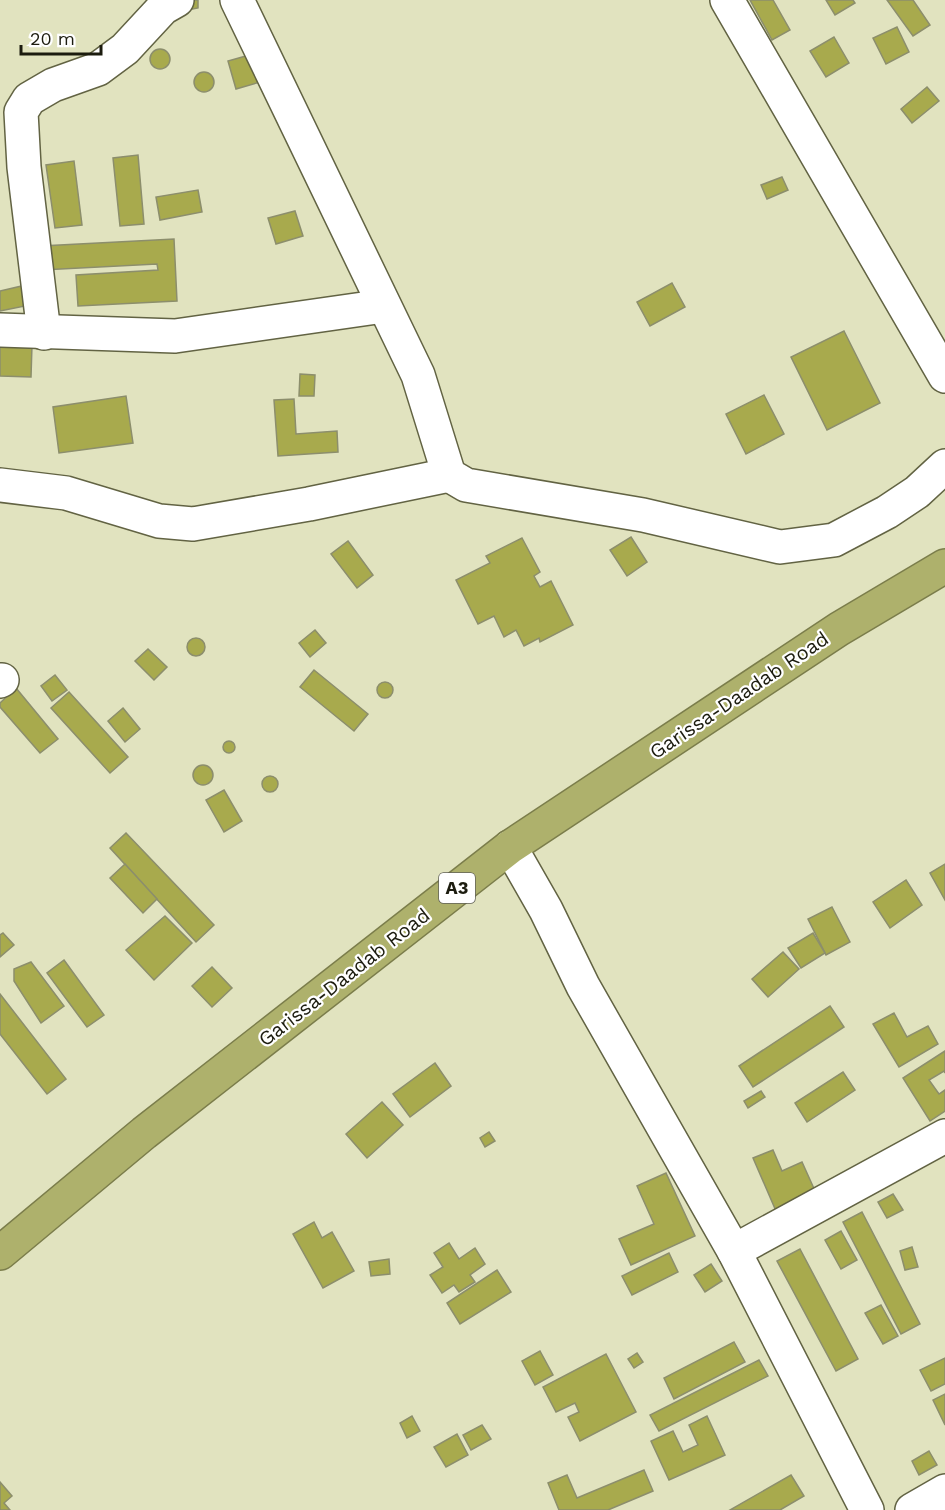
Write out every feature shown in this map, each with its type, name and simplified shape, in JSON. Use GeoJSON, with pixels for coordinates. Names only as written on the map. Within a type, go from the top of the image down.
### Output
{"type":"FeatureCollection","features":[{"type":"Feature","properties":{"kind":"highway","name":"Garissa-Daadab Road"},"geometry":{"type":"LineString","coordinates":[[0,1253],[144,1133],[510,847],[839,629],[945,566]]}},
{"type":"Feature","properties":{"kind":"street"},"geometry":{"type":"LineString","coordinates":[[44,333],[24,167],[21,112],[29,99],[53,85],[98,69],[125,49],[163,8],[177,0]]}},
{"type":"Feature","properties":{"kind":"street"},"geometry":{"type":"LineString","coordinates":[[237,0],[418,375],[449,475]]}},
{"type":"Feature","properties":{"kind":"street"},"geometry":{"type":"LineString","coordinates":[[727,0],[945,376]]}},
{"type":"Feature","properties":{"kind":"street"},"geometry":{"type":"LineString","coordinates":[[0,330],[175,336],[384,306]]}},
{"type":"Feature","properties":{"kind":"street"},"geometry":{"type":"LineString","coordinates":[[0,485],[66,493],[159,521],[193,524],[309,504],[449,475],[466,485],[643,515],[780,547],[834,540],[887,512],[917,492],[945,466]]}},
{"type":"Feature","properties":{"kind":"street"},"geometry":{"type":"LineString","coordinates":[[510,847],[546,910],[583,986],[734,1251],[867,1510]]}},
{"type":"Feature","properties":{"kind":"street"},"geometry":{"type":"LineString","coordinates":[[734,1251],[945,1136]]}},
{"type":"Feature","properties":{"kind":"street"},"geometry":{"type":"LineString","coordinates":[[912,1510],[945,1491]]}},
{"type":"Feature","properties":{"kind":"building"},"geometry":{"type":"Polygon","coordinates":[[[185,0],[198,0],[198,8],[188,10],[185,0]]]}},
{"type":"Feature","properties":{"kind":"building"},"geometry":{"type":"Polygon","coordinates":[[[750,0],[773,0],[790,30],[772,40],[750,0]]]}},
{"type":"Feature","properties":{"kind":"building"},"geometry":{"type":"Polygon","coordinates":[[[826,0],[853,0],[855,3],[835,15],[826,0]]]}},
{"type":"Feature","properties":{"kind":"building"},"geometry":{"type":"Polygon","coordinates":[[[887,0],[913,0],[930,25],[913,36],[887,0]]]}},
{"type":"Feature","properties":{"kind":"building"},"geometry":{"type":"Polygon","coordinates":[[[897,27],[909,52],[886,64],[873,38],[897,27]]]}},
{"type":"Feature","properties":{"kind":"building"},"geometry":{"type":"Polygon","coordinates":[[[834,37],[849,63],[826,77],[810,51],[834,37]]]}},
{"type":"Feature","properties":{"kind":"building"},"geometry":{"type":"Polygon","coordinates":[[[156,49],[164,49],[170,55],[170,63],[164,69],[156,69],[150,63],[150,55],[156,49]]]}},
{"type":"Feature","properties":{"kind":"building"},"geometry":{"type":"Polygon","coordinates":[[[253,54],[260,82],[236,89],[228,61],[253,54]]]}},
{"type":"Feature","properties":{"kind":"building"},"geometry":{"type":"Polygon","coordinates":[[[200,72],[208,72],[214,78],[214,86],[208,92],[200,92],[194,86],[194,78],[200,72]]]}},
{"type":"Feature","properties":{"kind":"building"},"geometry":{"type":"Polygon","coordinates":[[[927,87],[939,101],[912,123],[901,109],[927,87]]]}},
{"type":"Feature","properties":{"kind":"building"},"geometry":{"type":"Polygon","coordinates":[[[138,155],[144,224],[120,226],[113,158],[138,155]]]}},
{"type":"Feature","properties":{"kind":"building"},"geometry":{"type":"Polygon","coordinates":[[[74,161],[82,225],[55,228],[46,165],[74,161]]]}},
{"type":"Feature","properties":{"kind":"building"},"geometry":{"type":"Polygon","coordinates":[[[782,177],[788,190],[767,199],[761,185],[782,177]]]}},
{"type":"Feature","properties":{"kind":"building"},"geometry":{"type":"Polygon","coordinates":[[[198,190],[202,212],[160,220],[156,197],[198,190]]]}},
{"type":"Feature","properties":{"kind":"building"},"geometry":{"type":"Polygon","coordinates":[[[295,211],[303,236],[276,244],[268,218],[295,211]]]}},
{"type":"Feature","properties":{"kind":"building"},"geometry":{"type":"Polygon","coordinates":[[[174,239],[177,301],[78,306],[76,275],[158,270],[157,264],[42,270],[41,246],[174,239]]]}},
{"type":"Feature","properties":{"kind":"building"},"geometry":{"type":"Polygon","coordinates":[[[672,283],[685,307],[650,326],[637,302],[672,283]]]}},
{"type":"Feature","properties":{"kind":"building"},"geometry":{"type":"Polygon","coordinates":[[[26,285],[30,305],[0,311],[0,291],[26,285]]]}},
{"type":"Feature","properties":{"kind":"building"},"geometry":{"type":"Polygon","coordinates":[[[844,331],[880,403],[827,430],[791,357],[844,331]]]}},
{"type":"Feature","properties":{"kind":"building"},"geometry":{"type":"Polygon","coordinates":[[[0,344],[32,345],[31,377],[0,376],[0,344]]]}},
{"type":"Feature","properties":{"kind":"building"},"geometry":{"type":"Polygon","coordinates":[[[300,374],[315,375],[314,396],[299,396],[300,374]]]}},
{"type":"Feature","properties":{"kind":"building"},"geometry":{"type":"Polygon","coordinates":[[[764,395],[784,434],[746,454],[726,414],[764,395]]]}},
{"type":"Feature","properties":{"kind":"building"},"geometry":{"type":"Polygon","coordinates":[[[126,396],[133,443],[59,453],[53,407],[126,396]]]}},
{"type":"Feature","properties":{"kind":"building"},"geometry":{"type":"Polygon","coordinates":[[[294,399],[296,434],[337,431],[338,452],[278,456],[274,400],[294,399]]]}},
{"type":"Feature","properties":{"kind":"building"},"geometry":{"type":"Polygon","coordinates":[[[631,537],[647,562],[627,576],[610,550],[631,537]]]}},
{"type":"Feature","properties":{"kind":"building"},"geometry":{"type":"Polygon","coordinates":[[[522,538],[540,572],[534,576],[540,587],[551,581],[573,625],[540,642],[539,638],[524,646],[516,630],[504,637],[494,616],[478,624],[456,580],[490,563],[486,556],[522,538]]]}},
{"type":"Feature","properties":{"kind":"building"},"geometry":{"type":"Polygon","coordinates":[[[348,541],[373,575],[357,588],[331,554],[348,541]]]}},
{"type":"Feature","properties":{"kind":"building"},"geometry":{"type":"Polygon","coordinates":[[[315,630],[326,643],[310,657],[299,643],[315,630]]]}},
{"type":"Feature","properties":{"kind":"building"},"geometry":{"type":"Polygon","coordinates":[[[196,638],[202,641],[205,647],[202,653],[196,656],[190,653],[187,647],[190,641],[196,638]]]}},
{"type":"Feature","properties":{"kind":"building"},"geometry":{"type":"Polygon","coordinates":[[[148,649],[167,667],[154,680],[135,661],[148,649]]]}},
{"type":"Feature","properties":{"kind":"building"},"geometry":{"type":"Polygon","coordinates":[[[314,670],[368,714],[354,731],[300,687],[314,670]]]}},
{"type":"Feature","properties":{"kind":"building"},"geometry":{"type":"Polygon","coordinates":[[[55,675],[67,690],[52,701],[41,686],[55,675]]]}},
{"type":"Feature","properties":{"kind":"building"},"geometry":{"type":"Polygon","coordinates":[[[382,682],[388,682],[393,690],[391,696],[382,698],[377,693],[377,687],[382,682]]]}},
{"type":"Feature","properties":{"kind":"building"},"geometry":{"type":"Polygon","coordinates":[[[16,688],[58,739],[40,753],[0,707],[0,703],[16,688]]]}},
{"type":"Feature","properties":{"kind":"building"},"geometry":{"type":"Polygon","coordinates":[[[69,692],[128,757],[110,773],[51,708],[69,692]]]}},
{"type":"Feature","properties":{"kind":"building"},"geometry":{"type":"Polygon","coordinates":[[[123,708],[140,729],[125,742],[108,721],[123,708]]]}},
{"type":"Feature","properties":{"kind":"building"},"geometry":{"type":"Polygon","coordinates":[[[231,741],[234,742],[234,752],[227,753],[224,752],[223,745],[224,742],[231,741]]]}},
{"type":"Feature","properties":{"kind":"building"},"geometry":{"type":"Polygon","coordinates":[[[199,765],[207,765],[213,771],[213,779],[207,785],[199,785],[193,779],[193,771],[199,765]]]}},
{"type":"Feature","properties":{"kind":"building"},"geometry":{"type":"Polygon","coordinates":[[[270,776],[276,778],[278,784],[276,790],[270,792],[264,790],[262,784],[264,778],[270,776]]]}},
{"type":"Feature","properties":{"kind":"building"},"geometry":{"type":"Polygon","coordinates":[[[224,790],[242,821],[224,832],[206,800],[224,790]]]}},
{"type":"Feature","properties":{"kind":"building"},"geometry":{"type":"Polygon","coordinates":[[[126,833],[214,925],[196,942],[110,848],[126,833]]]}},
{"type":"Feature","properties":{"kind":"building"},"geometry":{"type":"Polygon","coordinates":[[[125,864],[157,899],[143,913],[110,878],[125,864]]]}},
{"type":"Feature","properties":{"kind":"building"},"geometry":{"type":"Polygon","coordinates":[[[945,864],[945,900],[930,873],[945,864]]]}},
{"type":"Feature","properties":{"kind":"building"},"geometry":{"type":"Polygon","coordinates":[[[906,880],[922,905],[890,928],[873,902],[906,880]]]}},
{"type":"Feature","properties":{"kind":"building"},"geometry":{"type":"Polygon","coordinates":[[[832,907],[850,942],[826,955],[808,919],[832,907]]]}},
{"type":"Feature","properties":{"kind":"building"},"geometry":{"type":"Polygon","coordinates":[[[165,916],[192,943],[154,980],[126,950],[165,916]]]}},
{"type":"Feature","properties":{"kind":"building"},"geometry":{"type":"Polygon","coordinates":[[[3,933],[14,945],[0,957],[0,935],[3,933]]]}},
{"type":"Feature","properties":{"kind":"building"},"geometry":{"type":"Polygon","coordinates":[[[813,933],[825,953],[801,968],[788,948],[813,933]]]}},
{"type":"Feature","properties":{"kind":"building"},"geometry":{"type":"Polygon","coordinates":[[[783,952],[799,969],[768,997],[752,979],[783,952]]]}},
{"type":"Feature","properties":{"kind":"building"},"geometry":{"type":"Polygon","coordinates":[[[64,960],[104,1015],[87,1027],[47,973],[64,960]]]}},
{"type":"Feature","properties":{"kind":"building"},"geometry":{"type":"Polygon","coordinates":[[[31,962],[64,1006],[41,1023],[14,981],[14,969],[31,962]]]}},
{"type":"Feature","properties":{"kind":"building"},"geometry":{"type":"Polygon","coordinates":[[[212,967],[232,988],[212,1007],[192,986],[212,967]]]}},
{"type":"Feature","properties":{"kind":"building"},"geometry":{"type":"Polygon","coordinates":[[[0,994],[66,1079],[47,1094],[0,1034],[0,994]]]}},
{"type":"Feature","properties":{"kind":"building"},"geometry":{"type":"Polygon","coordinates":[[[830,1006],[844,1027],[753,1087],[739,1066],[830,1006]]]}},
{"type":"Feature","properties":{"kind":"building"},"geometry":{"type":"Polygon","coordinates":[[[894,1013],[907,1037],[928,1026],[938,1044],[899,1067],[873,1024],[894,1013]]]}},
{"type":"Feature","properties":{"kind":"building"},"geometry":{"type":"Polygon","coordinates":[[[945,1051],[945,1073],[944,1071],[929,1080],[939,1094],[945,1090],[945,1111],[930,1121],[903,1078],[945,1051]]]}},
{"type":"Feature","properties":{"kind":"building"},"geometry":{"type":"Polygon","coordinates":[[[435,1063],[451,1086],[410,1117],[393,1094],[435,1063]]]}},
{"type":"Feature","properties":{"kind":"building"},"geometry":{"type":"Polygon","coordinates":[[[843,1072],[855,1090],[807,1122],[795,1103],[843,1072]]]}},
{"type":"Feature","properties":{"kind":"building"},"geometry":{"type":"Polygon","coordinates":[[[761,1091],[765,1097],[748,1108],[744,1101],[761,1091]]]}},
{"type":"Feature","properties":{"kind":"building"},"geometry":{"type":"Polygon","coordinates":[[[382,1102],[403,1125],[367,1158],[346,1134],[382,1102]]]}},
{"type":"Feature","properties":{"kind":"building"},"geometry":{"type":"Polygon","coordinates":[[[489,1132],[495,1141],[485,1147],[480,1138],[489,1132]]]}},
{"type":"Feature","properties":{"kind":"building"},"geometry":{"type":"Polygon","coordinates":[[[773,1150],[782,1171],[802,1162],[816,1193],[776,1211],[753,1158],[773,1150]]]}},
{"type":"Feature","properties":{"kind":"building"},"geometry":{"type":"Polygon","coordinates":[[[666,1173],[695,1236],[631,1265],[619,1239],[654,1224],[637,1186],[666,1173]]]}},
{"type":"Feature","properties":{"kind":"building"},"geometry":{"type":"Polygon","coordinates":[[[893,1194],[903,1210],[887,1218],[878,1202],[893,1194]]]}},
{"type":"Feature","properties":{"kind":"building"},"geometry":{"type":"Polygon","coordinates":[[[862,1212],[920,1324],[901,1334],[843,1222],[862,1212]]]}},
{"type":"Feature","properties":{"kind":"building"},"geometry":{"type":"Polygon","coordinates":[[[314,1222],[322,1238],[332,1232],[354,1271],[323,1288],[293,1234],[314,1222]]]}},
{"type":"Feature","properties":{"kind":"building"},"geometry":{"type":"Polygon","coordinates":[[[841,1231],[857,1260],[841,1269],[825,1240],[841,1231]]]}},
{"type":"Feature","properties":{"kind":"building"},"geometry":{"type":"Polygon","coordinates":[[[449,1243],[459,1259],[475,1248],[485,1264],[470,1275],[475,1282],[459,1292],[454,1285],[442,1293],[430,1275],[443,1267],[434,1253],[449,1243]]]}},
{"type":"Feature","properties":{"kind":"building"},"geometry":{"type":"Polygon","coordinates":[[[912,1247],[918,1267],[905,1270],[900,1251],[912,1247]]]}},
{"type":"Feature","properties":{"kind":"building"},"geometry":{"type":"Polygon","coordinates":[[[800,1249],[858,1359],[836,1371],[777,1261],[800,1249]]]}},
{"type":"Feature","properties":{"kind":"building"},"geometry":{"type":"Polygon","coordinates":[[[669,1253],[678,1272],[632,1295],[622,1276],[669,1253]]]}},
{"type":"Feature","properties":{"kind":"building"},"geometry":{"type":"Polygon","coordinates":[[[389,1259],[390,1274],[371,1276],[369,1262],[389,1259]]]}},
{"type":"Feature","properties":{"kind":"building"},"geometry":{"type":"Polygon","coordinates":[[[711,1264],[722,1281],[705,1292],[694,1275],[711,1264]]]}},
{"type":"Feature","properties":{"kind":"building"},"geometry":{"type":"Polygon","coordinates":[[[497,1270],[511,1292],[460,1324],[447,1303],[497,1270]]]}},
{"type":"Feature","properties":{"kind":"building"},"geometry":{"type":"Polygon","coordinates":[[[881,1305],[898,1336],[883,1344],[865,1313],[881,1305]]]}},
{"type":"Feature","properties":{"kind":"building"},"geometry":{"type":"Polygon","coordinates":[[[734,1342],[745,1362],[674,1399],[664,1378],[734,1342]]]}},
{"type":"Feature","properties":{"kind":"building"},"geometry":{"type":"Polygon","coordinates":[[[540,1351],[553,1375],[535,1385],[522,1361],[540,1351]]]}},
{"type":"Feature","properties":{"kind":"building"},"geometry":{"type":"Polygon","coordinates":[[[637,1353],[643,1362],[634,1368],[628,1359],[637,1353]]]}},
{"type":"Feature","properties":{"kind":"building"},"geometry":{"type":"Polygon","coordinates":[[[606,1354],[636,1412],[580,1441],[568,1417],[579,1412],[575,1403],[556,1412],[543,1387],[606,1354]]]}},
{"type":"Feature","properties":{"kind":"building"},"geometry":{"type":"Polygon","coordinates":[[[945,1358],[945,1384],[931,1391],[920,1370],[945,1358]]]}},
{"type":"Feature","properties":{"kind":"building"},"geometry":{"type":"Polygon","coordinates":[[[759,1360],[768,1376],[659,1431],[650,1415],[759,1360]]]}},
{"type":"Feature","properties":{"kind":"building"},"geometry":{"type":"Polygon","coordinates":[[[945,1394],[945,1425],[933,1400],[945,1394]]]}},
{"type":"Feature","properties":{"kind":"building"},"geometry":{"type":"Polygon","coordinates":[[[412,1416],[420,1431],[407,1438],[400,1423],[412,1416]]]}},
{"type":"Feature","properties":{"kind":"building"},"geometry":{"type":"Polygon","coordinates":[[[707,1416],[725,1455],[669,1480],[651,1441],[673,1431],[683,1452],[698,1445],[689,1425],[707,1416]]]}},
{"type":"Feature","properties":{"kind":"building"},"geometry":{"type":"Polygon","coordinates":[[[482,1425],[491,1439],[471,1450],[463,1435],[482,1425]]]}},
{"type":"Feature","properties":{"kind":"building"},"geometry":{"type":"Polygon","coordinates":[[[457,1434],[468,1455],[446,1467],[434,1447],[457,1434]]]}},
{"type":"Feature","properties":{"kind":"building"},"geometry":{"type":"Polygon","coordinates":[[[929,1451],[937,1465],[919,1475],[912,1461],[929,1451]]]}},
{"type":"Feature","properties":{"kind":"building"},"geometry":{"type":"Polygon","coordinates":[[[644,1470],[653,1491],[608,1510],[559,1510],[548,1483],[567,1475],[577,1498],[644,1470]]]}},
{"type":"Feature","properties":{"kind":"building"},"geometry":{"type":"Polygon","coordinates":[[[791,1475],[804,1496],[780,1510],[730,1510],[791,1475]]]}},
{"type":"Feature","properties":{"kind":"building"},"geometry":{"type":"Polygon","coordinates":[[[0,1482],[12,1496],[4,1503],[10,1510],[0,1510],[0,1482]]]}}]}
